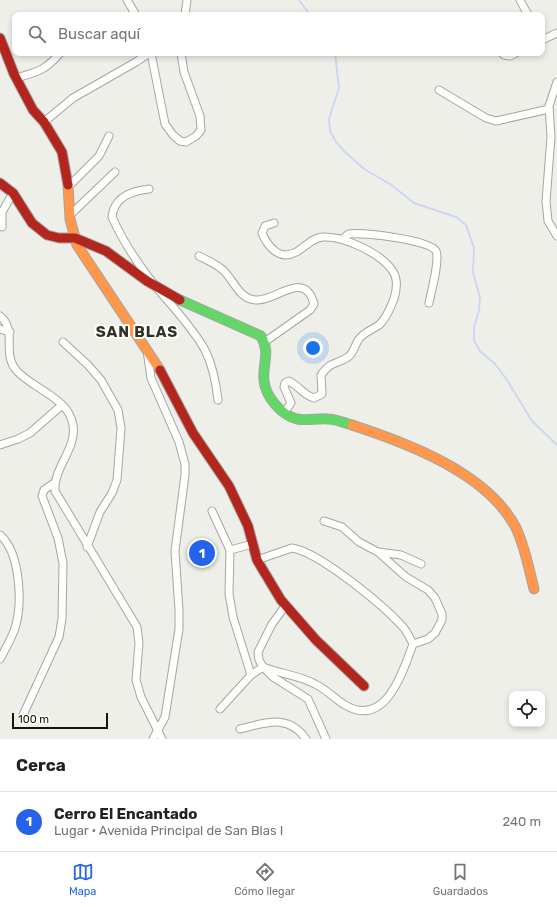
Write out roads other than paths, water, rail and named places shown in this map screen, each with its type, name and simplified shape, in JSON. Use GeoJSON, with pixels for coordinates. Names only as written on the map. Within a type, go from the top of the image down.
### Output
{"type":"FeatureCollection","features":[{"type":"Feature","properties":{"kind":"street"},"geometry":{"type":"LineString","coordinates":[[127,0],[134,12]]}},
{"type":"Feature","properties":{"kind":"street"},"geometry":{"type":"LineString","coordinates":[[185,12],[187,0]]}},
{"type":"Feature","properties":{"kind":"street"},"geometry":{"type":"LineString","coordinates":[[520,0],[526,12]]}},
{"type":"Feature","properties":{"kind":"street"},"geometry":{"type":"LineString","coordinates":[[545,39],[557,33]]}},
{"type":"Feature","properties":{"kind":"street"},"geometry":{"type":"LineString","coordinates":[[0,38],[16,78],[33,110],[44,122],[62,152],[69,186],[70,215],[77,245],[157,364],[193,433],[229,486],[248,526],[257,560],[286,606],[316,640],[364,686]]}},
{"type":"Feature","properties":{"kind":"street"},"geometry":{"type":"LineString","coordinates":[[16,78],[39,71],[49,66],[57,56]]}},
{"type":"Feature","properties":{"kind":"street"},"geometry":{"type":"LineString","coordinates":[[44,122],[74,98],[145,56]]}},
{"type":"Feature","properties":{"kind":"street"},"geometry":{"type":"LineString","coordinates":[[151,56],[165,124],[173,135],[180,141],[186,142],[196,136],[201,130],[200,116],[184,72],[182,56]]}},
{"type":"Feature","properties":{"kind":"street"},"geometry":{"type":"LineString","coordinates":[[557,82],[549,106],[552,130],[548,160],[546,201],[548,220],[557,236]]}},
{"type":"Feature","properties":{"kind":"street"},"geometry":{"type":"LineString","coordinates":[[438,90],[496,121],[549,109]]}},
{"type":"Feature","properties":{"kind":"street"},"geometry":{"type":"LineString","coordinates":[[69,186],[99,156],[109,136]]}},
{"type":"Feature","properties":{"kind":"street"},"geometry":{"type":"LineString","coordinates":[[548,160],[557,161]]}},
{"type":"Feature","properties":{"kind":"street"},"geometry":{"type":"LineString","coordinates":[[70,215],[115,172]]}},
{"type":"Feature","properties":{"kind":"street"},"geometry":{"type":"LineString","coordinates":[[0,182],[13,193],[32,223],[47,235],[59,238],[75,238],[106,251],[170,295],[261,336],[266,341],[268,349],[264,383],[272,401],[284,412],[300,420],[334,419],[357,427],[431,456],[480,486],[500,503],[514,524],[521,538],[534,589]]}},
{"type":"Feature","properties":{"kind":"street"},"geometry":{"type":"LineString","coordinates":[[149,189],[132,191],[121,197],[112,209],[112,217],[136,258],[168,301],[178,311],[205,350],[214,372],[218,400]]}},
{"type":"Feature","properties":{"kind":"street"},"geometry":{"type":"LineString","coordinates":[[2,227],[2,212],[13,193]]}},
{"type":"Feature","properties":{"kind":"street"},"geometry":{"type":"LineString","coordinates":[[274,223],[265,226],[262,234],[272,249],[284,255],[293,254],[300,251],[315,238],[334,237],[342,239],[362,247],[387,264],[393,270],[397,285],[395,297],[384,320],[363,334],[350,355],[332,363],[325,369],[321,379],[322,394],[314,398],[302,392],[295,384],[289,381],[286,383],[284,387],[291,403],[284,412]]}},
{"type":"Feature","properties":{"kind":"street"},"geometry":{"type":"LineString","coordinates":[[342,239],[348,234],[358,234],[415,241],[432,247],[436,251],[437,259],[430,303]]}},
{"type":"Feature","properties":{"kind":"street"},"geometry":{"type":"LineString","coordinates":[[199,256],[219,266],[240,293],[256,300],[264,299],[293,287],[307,291],[314,304],[310,310],[266,341]]}},
{"type":"Feature","properties":{"kind":"street"},"geometry":{"type":"LineString","coordinates":[[0,316],[5,320],[10,332],[9,356],[16,370],[25,379],[62,405],[70,415],[74,437],[54,482],[44,490],[42,496],[58,538],[63,563],[62,619],[59,637],[23,715]]}},
{"type":"Feature","properties":{"kind":"street"},"geometry":{"type":"LineString","coordinates":[[0,329],[10,332]]}},
{"type":"Feature","properties":{"kind":"street"},"geometry":{"type":"LineString","coordinates":[[63,342],[88,365],[101,380],[118,410],[121,428],[117,480],[112,492],[100,512],[88,547]]}},
{"type":"Feature","properties":{"kind":"street"},"geometry":{"type":"LineString","coordinates":[[147,349],[151,378],[179,442],[185,464],[185,475],[175,551],[179,629],[165,717],[153,739]]}},
{"type":"Feature","properties":{"kind":"street"},"geometry":{"type":"LineString","coordinates":[[0,444],[18,439],[30,433],[62,405]]}},
{"type":"Feature","properties":{"kind":"street"},"geometry":{"type":"LineString","coordinates":[[54,482],[55,491],[58,497],[130,613],[137,627],[139,642],[136,680],[141,697],[162,739]]}},
{"type":"Feature","properties":{"kind":"street"},"geometry":{"type":"LineString","coordinates":[[212,512],[230,550],[229,594],[233,617],[251,674]]}},
{"type":"Feature","properties":{"kind":"street"},"geometry":{"type":"LineString","coordinates":[[324,521],[342,527],[359,542],[378,552],[406,577],[428,590],[435,598],[442,614],[442,620],[435,633],[420,643],[413,644]]}},
{"type":"Feature","properties":{"kind":"street"},"geometry":{"type":"LineString","coordinates":[[0,535],[9,544],[16,562],[18,574],[18,612],[14,631],[0,659]]}},
{"type":"Feature","properties":{"kind":"street"},"geometry":{"type":"LineString","coordinates":[[230,550],[253,544]]}},
{"type":"Feature","properties":{"kind":"street"},"geometry":{"type":"LineString","coordinates":[[220,709],[251,674],[263,667],[308,680],[327,691],[345,705],[354,709],[370,709],[378,706],[392,693],[399,681],[413,644],[408,633],[395,618],[352,583],[320,560],[298,549],[292,548],[257,560]]}},
{"type":"Feature","properties":{"kind":"street"},"geometry":{"type":"LineString","coordinates":[[378,552],[401,555],[421,564]]}},
{"type":"Feature","properties":{"kind":"street"},"geometry":{"type":"LineString","coordinates":[[286,606],[275,619],[258,652],[259,660],[263,667],[274,677],[308,699],[326,739]]}},
{"type":"Feature","properties":{"kind":"street"},"geometry":{"type":"LineString","coordinates":[[240,729],[278,720],[291,725],[306,739]]}},
{"type":"Feature","properties":{"kind":"waterway"},"geometry":{"type":"LineString","coordinates":[[299,0],[308,12]]}},
{"type":"Feature","properties":{"kind":"waterway"},"geometry":{"type":"LineString","coordinates":[[335,56],[339,88],[329,119],[330,131],[336,142],[364,169],[390,184],[414,203],[456,217],[466,225],[474,248],[473,273],[480,297],[479,310],[474,327],[474,340],[480,351],[495,364],[507,380],[532,421],[557,445]]}},
{"type":"Feature","properties":{"kind":"place","name":"Cerro El Encantado"},"geometry":{"type":"Point","coordinates":[202,553]}},
{"type":"Feature","properties":{"kind":"district","name":"SAN BLAS"},"geometry":{"type":"Point","coordinates":[137,332]}}]}
